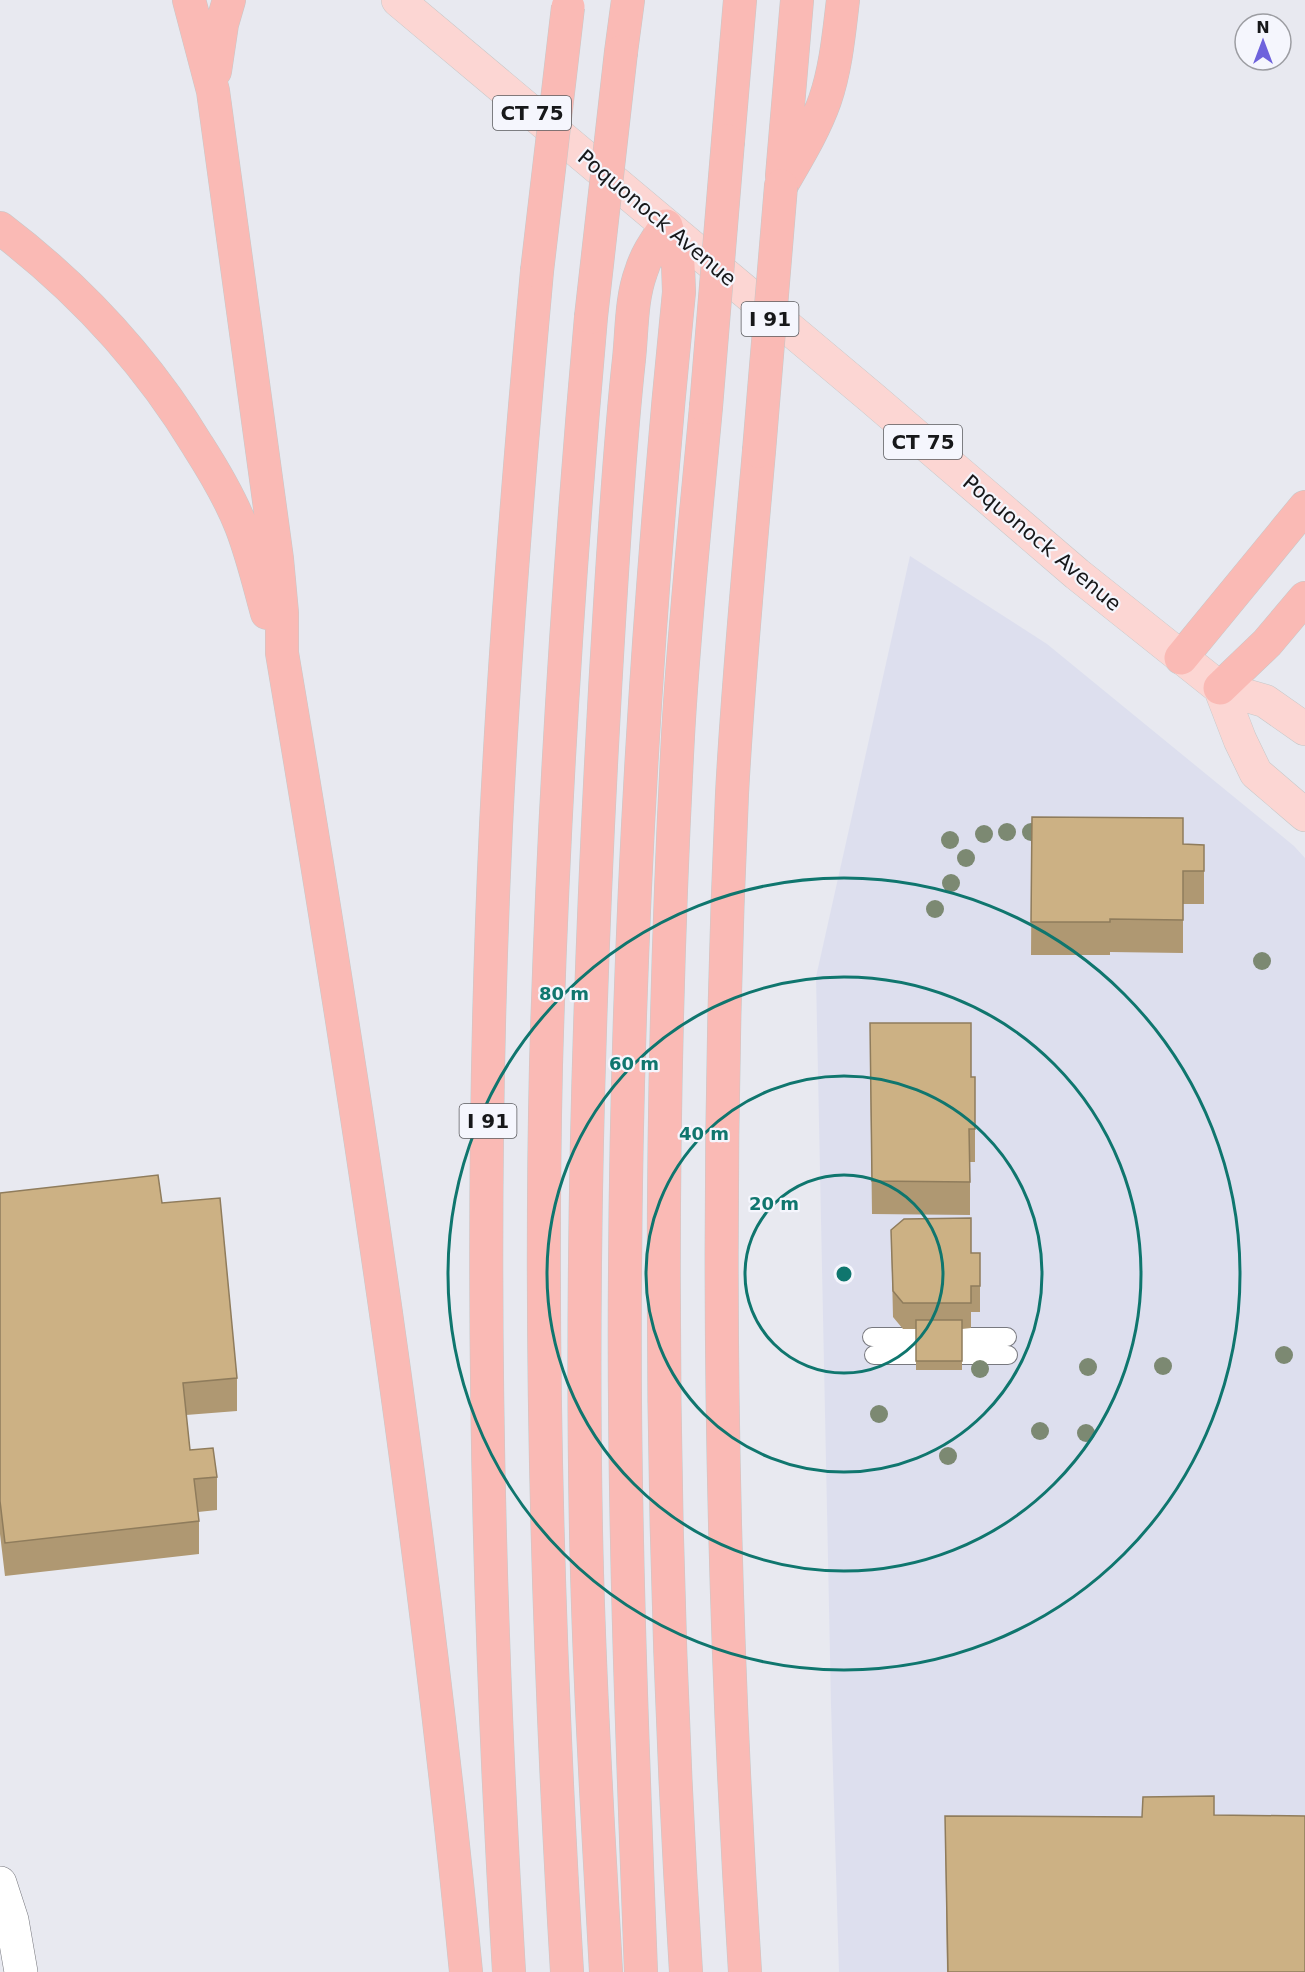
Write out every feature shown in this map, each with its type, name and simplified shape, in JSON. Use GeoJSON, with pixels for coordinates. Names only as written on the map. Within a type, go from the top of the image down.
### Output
{"type":"FeatureCollection","features":[{"type":"Feature","properties":{"kind":"highway"},"geometry":{"type":"LineString","coordinates":[[189,0],[213,91],[277,559],[282,613],[282,653],[318,868],[387,1325],[440,1732],[466,1972]]}},
{"type":"Feature","properties":{"kind":"highway"},"geometry":{"type":"LineString","coordinates":[[213,91],[216,58],[229,0]]}},
{"type":"Feature","properties":{"kind":"highway"},"geometry":{"type":"LineString","coordinates":[[567,1972],[553,1721],[546,1521],[544,1274],[549,975],[573,532],[591,316],[628,0]]}},
{"type":"Feature","properties":{"kind":"highway"},"geometry":{"type":"LineString","coordinates":[[686,1972],[672,1709],[665,1473],[663,1246],[668,957],[678,732],[740,0]]}},
{"type":"Feature","properties":{"kind":"highway","name":"I 91"},"geometry":{"type":"LineString","coordinates":[[745,1972],[732,1728],[722,1401],[723,1064],[732,791],[740,669],[797,0]]}},
{"type":"Feature","properties":{"kind":"highway"},"geometry":{"type":"LineString","coordinates":[[781,186],[808,140],[825,99],[832,72],[843,0]]}},
{"type":"Feature","properties":{"kind":"highway","name":"I 91"},"geometry":{"type":"LineString","coordinates":[[509,1972],[497,1764],[490,1565],[487,1356],[488,1144],[495,852],[520,446],[537,271],[569,4]]}},
{"type":"Feature","properties":{"kind":"highway"},"geometry":{"type":"LineString","coordinates":[[606,1972],[590,1660],[586,1528],[586,1161],[591,963],[614,542],[627,378],[637,285],[646,258],[666,226]]}},
{"type":"Feature","properties":{"kind":"highway"},"geometry":{"type":"LineString","coordinates":[[641,1972],[630,1638],[626,1418],[627,1127],[633,910],[643,714],[663,456],[680,292],[678,266],[666,226]]}},
{"type":"Feature","properties":{"kind":"highway"},"geometry":{"type":"LineString","coordinates":[[0,228],[43,262],[104,320],[144,366],[181,418],[232,506],[248,544],[270,626],[282,653]]}},
{"type":"Feature","properties":{"kind":"highway"},"geometry":{"type":"LineString","coordinates":[[1181,658],[1305,507]]}},
{"type":"Feature","properties":{"kind":"highway"},"geometry":{"type":"LineString","coordinates":[[1220,688],[1267,643],[1305,598]]}},
{"type":"Feature","properties":{"kind":"main road","name":"Poquonock Avenue"},"geometry":{"type":"LineString","coordinates":[[398,0],[1077,574],[1181,658],[1220,688],[1265,700],[1305,729]]}},
{"type":"Feature","properties":{"kind":"main road"},"geometry":{"type":"LineString","coordinates":[[1220,688],[1239,740],[1256,773],[1305,815]]}},
{"type":"Feature","properties":{"kind":"street"},"geometry":{"type":"LineString","coordinates":[[0,1882],[12,1920],[21,1972]]}},
{"type":"Feature","properties":{"kind":"lane"},"geometry":{"type":"LineString","coordinates":[[872,1337],[1007,1346],[874,1355]]}},
{"type":"Feature","properties":{"kind":"shaded area"},"geometry":{"type":"Polygon","coordinates":[[[910,556],[1047,644],[1294,846],[1305,858],[1305,1972],[839,1972],[831,1704],[816,977],[910,556]]]}},
{"type":"Feature","properties":{"kind":"building"},"geometry":{"type":"Polygon","coordinates":[[[1032,817],[1183,818],[1183,844],[1204,845],[1204,871],[1183,871],[1183,920],[1110,919],[1110,922],[1031,922],[1032,817]]]}},
{"type":"Feature","properties":{"kind":"building"},"geometry":{"type":"Polygon","coordinates":[[[870,1023],[971,1023],[971,1077],[975,1077],[975,1129],[969,1129],[970,1182],[872,1181],[870,1023]]]}},
{"type":"Feature","properties":{"kind":"building"},"geometry":{"type":"Polygon","coordinates":[[[158,1175],[162,1203],[220,1198],[237,1378],[183,1383],[190,1450],[213,1448],[217,1477],[194,1479],[199,1521],[5,1543],[0,1501],[0,1193],[158,1175]]]}},
{"type":"Feature","properties":{"kind":"building"},"geometry":{"type":"Polygon","coordinates":[[[971,1218],[971,1253],[980,1253],[980,1286],[971,1286],[971,1303],[903,1303],[893,1291],[891,1230],[904,1219],[971,1218]]]}},
{"type":"Feature","properties":{"kind":"building"},"geometry":{"type":"Polygon","coordinates":[[[916,1320],[962,1320],[962,1361],[916,1361],[916,1320]]]}},
{"type":"Feature","properties":{"kind":"building"},"geometry":{"type":"Polygon","coordinates":[[[1214,1796],[1214,1815],[1305,1816],[1305,1972],[948,1972],[945,1816],[1142,1817],[1143,1797],[1214,1796]]]}}]}
